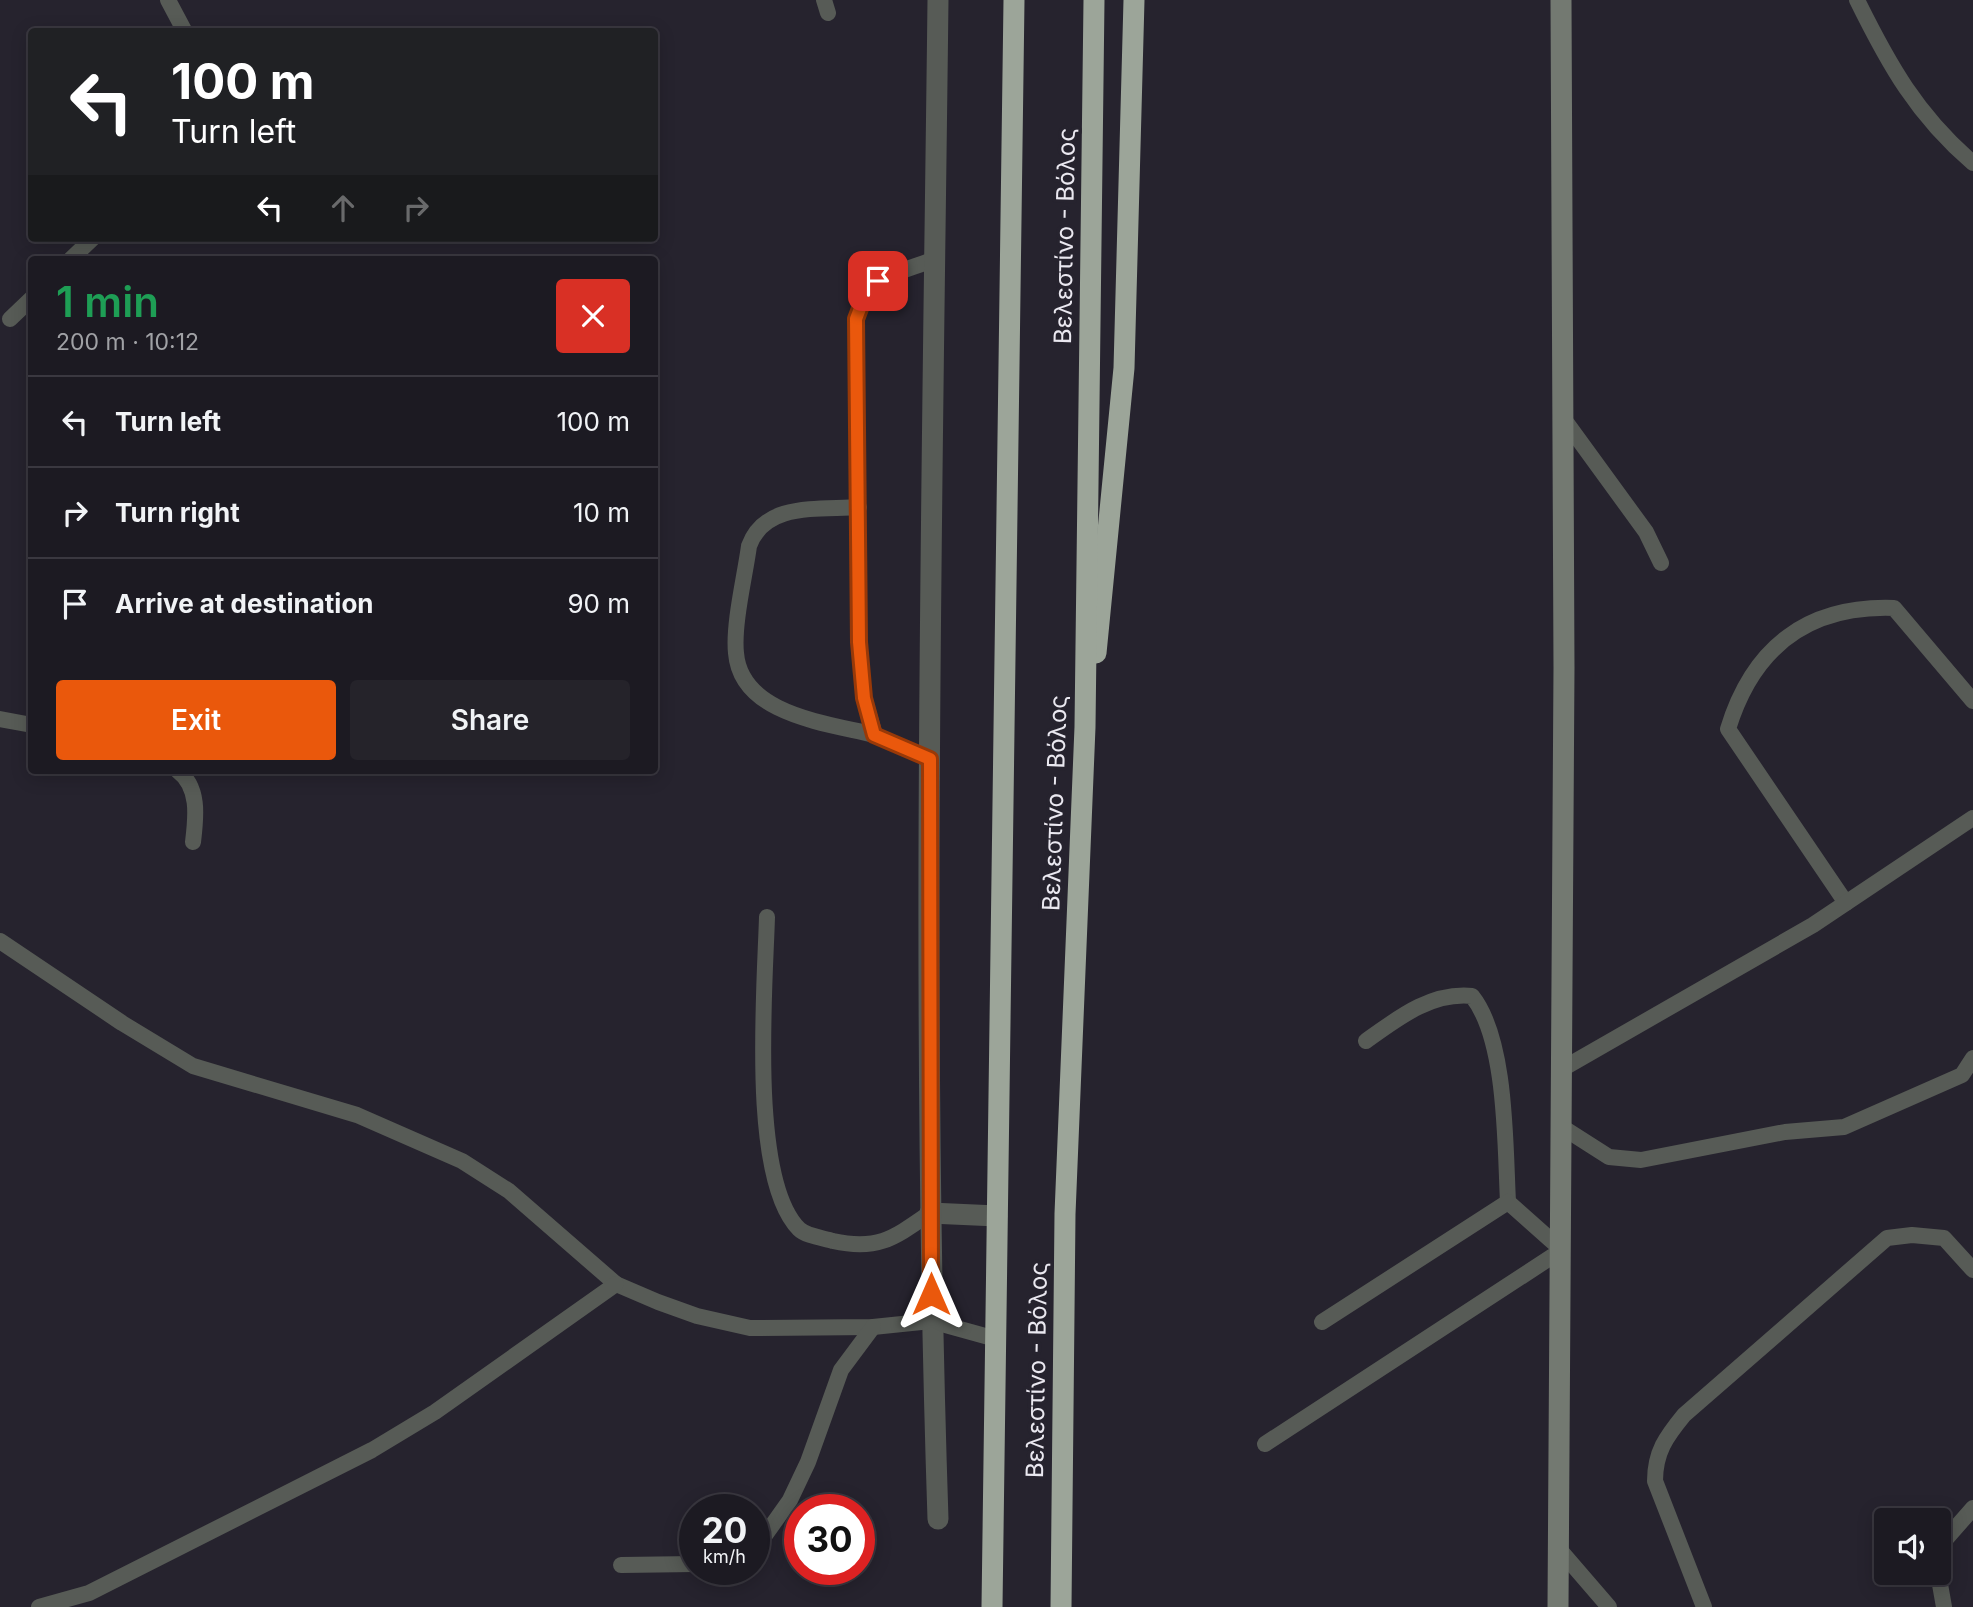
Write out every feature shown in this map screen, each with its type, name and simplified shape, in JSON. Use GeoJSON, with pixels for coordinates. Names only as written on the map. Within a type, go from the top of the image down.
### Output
{"type":"FeatureCollection","features":[{"type":"Feature","properties":{"kind":"highway","name":"Βελεστίνο - Βόλος"},"geometry":{"type":"LineString","coordinates":[[992,1607],[1014,0]]}},
{"type":"Feature","properties":{"kind":"highway","name":"Βελεστίνο - Βόλος"},"geometry":{"type":"LineString","coordinates":[[1061,1607],[1065,1214],[1085,727],[1094,0]]}},
{"type":"Feature","properties":{"kind":"highway"},"geometry":{"type":"LineString","coordinates":[[1085,727],[1101,618],[1124,368],[1135,0]]}},
{"type":"Feature","properties":{"kind":"street"},"geometry":{"type":"LineString","coordinates":[[938,0],[930,759],[931,1321],[938,1519]]}},
{"type":"Feature","properties":{"kind":"street"},"geometry":{"type":"LineString","coordinates":[[1559,1607],[1558,1371],[1562,1250],[1561,0]]}},
{"type":"Feature","properties":{"kind":"street"},"geometry":{"type":"LineString","coordinates":[[930,1213],[997,1216]]}},
{"type":"Feature","properties":{"kind":"lane"},"geometry":{"type":"LineString","coordinates":[[168,0],[183,28]]}},
{"type":"Feature","properties":{"kind":"lane"},"geometry":{"type":"LineString","coordinates":[[1857,0],[1882,51],[1911,99],[1944,138],[1973,163]]}},
{"type":"Feature","properties":{"kind":"lane"},"geometry":{"type":"LineString","coordinates":[[74,256],[89,242]]}},
{"type":"Feature","properties":{"kind":"lane"},"geometry":{"type":"LineString","coordinates":[[874,735],[864,698],[859,642],[856,319],[864,298],[878,281],[935,259]]}},
{"type":"Feature","properties":{"kind":"lane"},"geometry":{"type":"LineString","coordinates":[[10,319],[28,302]]}},
{"type":"Feature","properties":{"kind":"lane"},"geometry":{"type":"LineString","coordinates":[[1563,418],[1646,532],[1661,563]]}},
{"type":"Feature","properties":{"kind":"lane"},"geometry":{"type":"LineString","coordinates":[[859,507],[785,513],[764,520],[755,530],[749,546],[735,652],[739,669],[747,685],[765,701],[807,717],[874,735],[930,759]]}},
{"type":"Feature","properties":{"kind":"lane"},"geometry":{"type":"LineString","coordinates":[[1846,903],[1728,729],[1748,680],[1763,658],[1802,627],[1847,610],[1894,608],[1973,701]]}},
{"type":"Feature","properties":{"kind":"lane"},"geometry":{"type":"LineString","coordinates":[[0,719],[28,724]]}},
{"type":"Feature","properties":{"kind":"lane"},"geometry":{"type":"LineString","coordinates":[[182,774],[197,808],[193,842]]}},
{"type":"Feature","properties":{"kind":"lane"},"geometry":{"type":"LineString","coordinates":[[1562,1069],[1846,903],[1973,818]]}},
{"type":"Feature","properties":{"kind":"lane"},"geometry":{"type":"LineString","coordinates":[[767,917],[764,1063],[767,1120],[774,1185],[787,1214],[800,1231],[859,1246],[900,1234],[930,1213]]}},
{"type":"Feature","properties":{"kind":"lane"},"geometry":{"type":"LineString","coordinates":[[0,941],[122,1023],[193,1066],[358,1115],[462,1161],[509,1191],[616,1284],[697,1316],[750,1328],[873,1327],[931,1321],[996,1339]]}},
{"type":"Feature","properties":{"kind":"lane"},"geometry":{"type":"LineString","coordinates":[[1265,1444],[1562,1250],[1508,1202],[1504,1122],[1492,1034],[1485,1012],[1472,996],[1453,994],[1410,1009],[1366,1041]]}},
{"type":"Feature","properties":{"kind":"lane"},"geometry":{"type":"LineString","coordinates":[[1562,1127],[1609,1157],[1642,1160],[1730,1141],[1844,1127],[1962,1075],[1973,1058]]}},
{"type":"Feature","properties":{"kind":"lane"},"geometry":{"type":"LineString","coordinates":[[1322,1322],[1508,1202]]}},
{"type":"Feature","properties":{"kind":"lane"},"geometry":{"type":"LineString","coordinates":[[1704,1607],[1655,1481],[1655,1462],[1663,1440],[1684,1415],[1887,1238],[1912,1235],[1944,1238],[1973,1270]]}},
{"type":"Feature","properties":{"kind":"lane"},"geometry":{"type":"LineString","coordinates":[[39,1607],[89,1593],[372,1450],[435,1412],[616,1284]]}},
{"type":"Feature","properties":{"kind":"lane"},"geometry":{"type":"LineString","coordinates":[[770,1528],[790,1500],[808,1462],[841,1370],[873,1327]]}},
{"type":"Feature","properties":{"kind":"lane"},"geometry":{"type":"LineString","coordinates":[[1951,1533],[1973,1508]]}},
{"type":"Feature","properties":{"kind":"lane"},"geometry":{"type":"LineString","coordinates":[[1559,1549],[1609,1607]]}},
{"type":"Feature","properties":{"kind":"lane"},"geometry":{"type":"LineString","coordinates":[[621,1565],[679,1564]]}},
{"type":"Feature","properties":{"kind":"lane"},"geometry":{"type":"LineString","coordinates":[[1940,1585],[1944,1607]]}},
{"type":"Feature","properties":{"kind":"route"},"geometry":{"type":"LineString","coordinates":[[878,281],[864,298],[856,319],[859,642],[864,698],[874,735],[930,759],[931,1294]]}}]}
